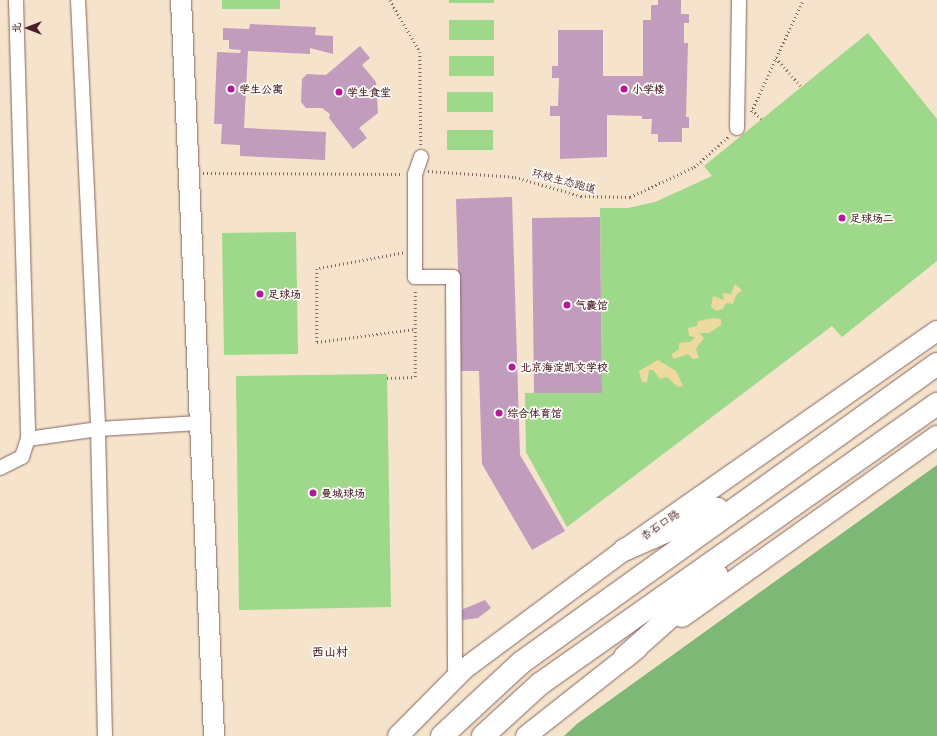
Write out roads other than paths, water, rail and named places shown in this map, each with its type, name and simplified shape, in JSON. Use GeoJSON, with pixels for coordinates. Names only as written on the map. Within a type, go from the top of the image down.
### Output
{"type":"FeatureCollection","features":[{"type":"Feature","properties":{"kind":"main road"},"geometry":{"type":"LineString","coordinates":[[442,736],[522,662],[754,493],[937,364]]}},
{"type":"Feature","properties":{"kind":"main road"},"geometry":{"type":"LineString","coordinates":[[483,736],[540,684],[792,508],[937,404]]}},
{"type":"Feature","properties":{"kind":"main road"},"geometry":{"type":"LineString","coordinates":[[624,550],[754,493]]}},
{"type":"Feature","properties":{"kind":"main road"},"geometry":{"type":"LineString","coordinates":[[625,657],[792,508]]}},
{"type":"Feature","properties":{"kind":"street"},"geometry":{"type":"LineString","coordinates":[[0,468],[22,457],[28,439],[16,0]]}},
{"type":"Feature","properties":{"kind":"street"},"geometry":{"type":"LineString","coordinates":[[78,0],[98,429],[106,736]]}},
{"type":"Feature","properties":{"kind":"street"},"geometry":{"type":"LineString","coordinates":[[181,0],[214,736]]}},
{"type":"Feature","properties":{"kind":"street"},"geometry":{"type":"LineString","coordinates":[[738,128],[739,0]]}},
{"type":"Feature","properties":{"kind":"street"},"geometry":{"type":"LineString","coordinates":[[421,157],[415,174],[415,277],[453,276],[454,679]]}},
{"type":"Feature","properties":{"kind":"street","name":"杏石口路"},"geometry":{"type":"LineString","coordinates":[[398,736],[454,679],[624,550],[937,331]]}},
{"type":"Feature","properties":{"kind":"street"},"geometry":{"type":"LineString","coordinates":[[28,439],[98,429],[200,423]]}},
{"type":"Feature","properties":{"kind":"street"},"geometry":{"type":"LineString","coordinates":[[526,736],[625,657],[937,436]]}},
{"type":"Feature","properties":{"kind":"place","name":"学生公寓"},"geometry":{"type":"Point","coordinates":[231,89]}},
{"type":"Feature","properties":{"kind":"place","name":"小学楼"},"geometry":{"type":"Point","coordinates":[624,89]}},
{"type":"Feature","properties":{"kind":"place","name":"学生食堂"},"geometry":{"type":"Point","coordinates":[339,92]}},
{"type":"Feature","properties":{"kind":"place","name":"足球场二"},"geometry":{"type":"Point","coordinates":[842,218]}},
{"type":"Feature","properties":{"kind":"place","name":"足球场"},"geometry":{"type":"Point","coordinates":[260,294]}},
{"type":"Feature","properties":{"kind":"place","name":"气囊馆"},"geometry":{"type":"Point","coordinates":[567,305]}},
{"type":"Feature","properties":{"kind":"place","name":"北京海淀凯文学校"},"geometry":{"type":"Point","coordinates":[512,367]}},
{"type":"Feature","properties":{"kind":"place","name":"综合体育馆"},"geometry":{"type":"Point","coordinates":[499,413]}},
{"type":"Feature","properties":{"kind":"place","name":"曼城球场"},"geometry":{"type":"Point","coordinates":[313,493]}},
{"type":"Feature","properties":{"kind":"district","name":"西山村"},"geometry":{"type":"Point","coordinates":[330,652]}}]}
